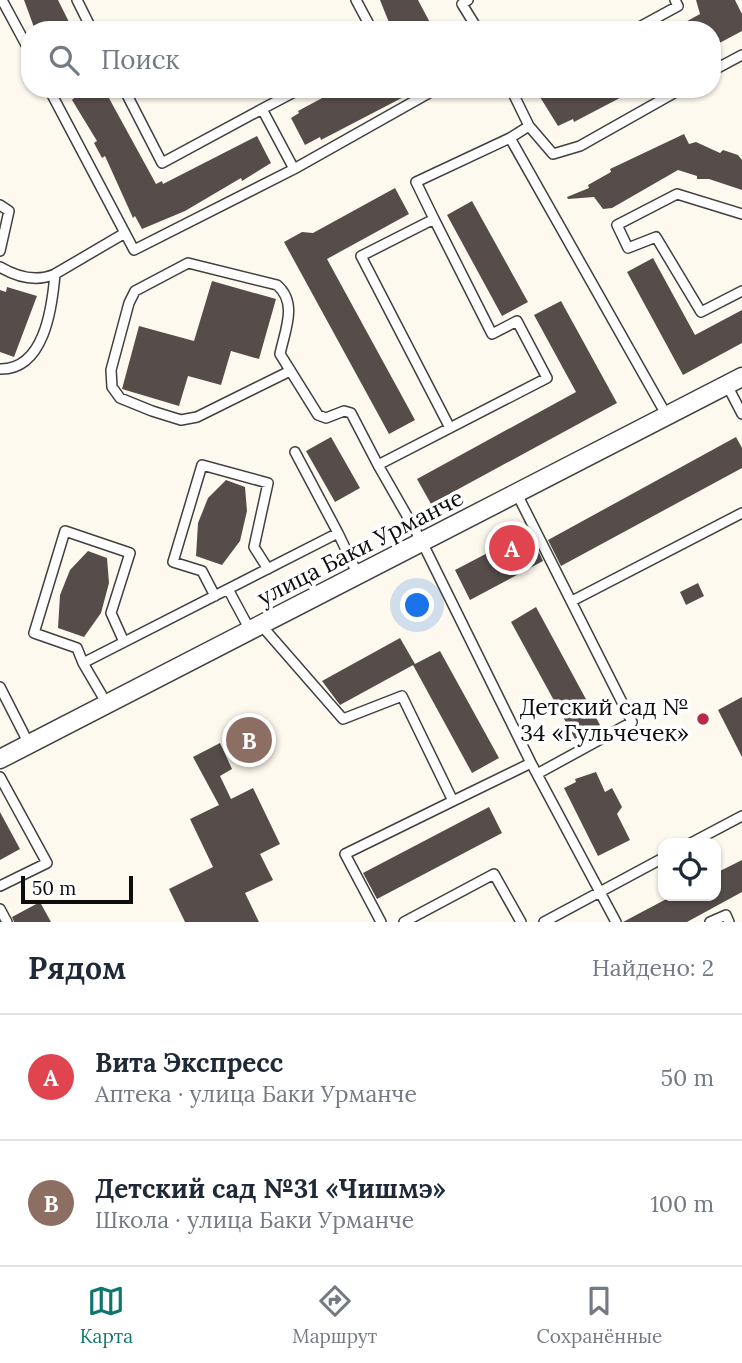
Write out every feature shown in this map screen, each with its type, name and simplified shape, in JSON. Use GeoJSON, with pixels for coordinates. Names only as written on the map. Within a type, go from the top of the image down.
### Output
{"type":"FeatureCollection","features":[{"type":"Feature","properties":{"kind":"street","name":"улица Баки Урманче"},"geometry":{"type":"LineString","coordinates":[[0,759],[734,381]]}},
{"type":"Feature","properties":{"kind":"lane"},"geometry":{"type":"LineString","coordinates":[[2,0],[21,35]]}},
{"type":"Feature","properties":{"kind":"lane"},"geometry":{"type":"LineString","coordinates":[[77,0],[88,21]]}},
{"type":"Feature","properties":{"kind":"lane"},"geometry":{"type":"LineString","coordinates":[[356,0],[367,21]]}},
{"type":"Feature","properties":{"kind":"lane"},"geometry":{"type":"LineString","coordinates":[[468,0],[462,4],[472,21]]}},
{"type":"Feature","properties":{"kind":"lane"},"geometry":{"type":"LineString","coordinates":[[650,21],[678,6],[675,0]]}},
{"type":"Feature","properties":{"kind":"lane"},"geometry":{"type":"LineString","coordinates":[[721,66],[742,55]]}},
{"type":"Feature","properties":{"kind":"lane"},"geometry":{"type":"LineString","coordinates":[[54,98],[134,250],[295,169],[420,98]]}},
{"type":"Feature","properties":{"kind":"lane"},"geometry":{"type":"LineString","coordinates":[[129,98],[162,163],[283,98]]}},
{"type":"Feature","properties":{"kind":"lane"},"geometry":{"type":"LineString","coordinates":[[515,98],[529,126],[553,153],[580,146],[665,98]]}},
{"type":"Feature","properties":{"kind":"lane"},"geometry":{"type":"LineString","coordinates":[[262,109],[295,169]]}},
{"type":"Feature","properties":{"kind":"lane"},"geometry":{"type":"LineString","coordinates":[[378,465],[547,378],[517,321],[492,334],[416,182],[510,138],[529,126]]}},
{"type":"Feature","properties":{"kind":"lane"},"geometry":{"type":"LineString","coordinates":[[510,138],[667,416]]}},
{"type":"Feature","properties":{"kind":"lane"},"geometry":{"type":"LineString","coordinates":[[742,214],[677,194],[617,225],[628,248],[656,237],[701,312],[742,291]]}},
{"type":"Feature","properties":{"kind":"lane"},"geometry":{"type":"LineString","coordinates":[[0,205],[9,211],[9,221],[0,251]]}},
{"type":"Feature","properties":{"kind":"lane"},"geometry":{"type":"LineString","coordinates":[[434,219],[361,256],[450,428]]}},
{"type":"Feature","properties":{"kind":"lane"},"geometry":{"type":"LineString","coordinates":[[0,267],[33,279],[43,279],[125,233]]}},
{"type":"Feature","properties":{"kind":"lane"},"geometry":{"type":"LineString","coordinates":[[290,371],[197,417],[181,420],[120,398],[112,387],[111,370],[129,303],[135,291],[188,263],[197,263],[277,285],[287,293],[290,309],[280,354],[318,415],[326,418],[344,411],[351,413],[422,542],[531,763],[616,922]]}},
{"type":"Feature","properties":{"kind":"lane"},"geometry":{"type":"LineString","coordinates":[[0,369],[18,367],[28,362],[37,349],[53,295],[55,274]]}},
{"type":"Feature","properties":{"kind":"lane"},"geometry":{"type":"LineString","coordinates":[[734,381],[742,414]]}},
{"type":"Feature","properties":{"kind":"lane"},"geometry":{"type":"LineString","coordinates":[[295,452],[358,575]]}},
{"type":"Feature","properties":{"kind":"lane"},"geometry":{"type":"LineString","coordinates":[[215,596],[202,571],[173,562],[202,465],[268,483],[254,547],[268,569]]}},
{"type":"Feature","properties":{"kind":"lane"},"geometry":{"type":"LineString","coordinates":[[517,494],[632,722],[537,774]]}},
{"type":"Feature","properties":{"kind":"lane"},"geometry":{"type":"LineString","coordinates":[[572,601],[742,513]]}},
{"type":"Feature","properties":{"kind":"lane"},"geometry":{"type":"LineString","coordinates":[[107,704],[76,648],[34,633],[65,531],[130,553],[111,613],[124,642]]}},
{"type":"Feature","properties":{"kind":"lane"},"geometry":{"type":"LineString","coordinates":[[83,663],[338,533]]}},
{"type":"Feature","properties":{"kind":"lane"},"geometry":{"type":"LineString","coordinates":[[228,589],[256,628],[342,719],[402,696],[453,801]]}},
{"type":"Feature","properties":{"kind":"lane"},"geometry":{"type":"LineString","coordinates":[[0,687],[29,744]]}},
{"type":"Feature","properties":{"kind":"lane"},"geometry":{"type":"LineString","coordinates":[[381,922],[345,854],[531,763]]}},
{"type":"Feature","properties":{"kind":"lane"},"geometry":{"type":"LineString","coordinates":[[0,777],[47,863],[0,886]]}},
{"type":"Feature","properties":{"kind":"lane"},"geometry":{"type":"LineString","coordinates":[[701,838],[741,817]]}},
{"type":"Feature","properties":{"kind":"lane"},"geometry":{"type":"LineString","coordinates":[[544,922],[658,861]]}},
{"type":"Feature","properties":{"kind":"lane"},"geometry":{"type":"LineString","coordinates":[[404,922],[494,874],[521,922]]}},
{"type":"Feature","properties":{"kind":"lane"},"geometry":{"type":"LineString","coordinates":[[0,909],[7,922]]}},
{"type":"Feature","properties":{"kind":"lane"},"geometry":{"type":"LineString","coordinates":[[710,922],[726,915],[729,922]]}},
{"type":"Feature","properties":{"kind":"building"},"geometry":{"type":"Polygon","coordinates":[[[24,0],[58,0],[68,21],[32,21],[24,0]]]}},
{"type":"Feature","properties":{"kind":"building"},"geometry":{"type":"Polygon","coordinates":[[[380,0],[418,0],[429,21],[388,21],[380,0]]]}},
{"type":"Feature","properties":{"kind":"building"},"geometry":{"type":"Polygon","coordinates":[[[696,0],[735,0],[742,14],[742,31],[721,42],[721,21],[687,21],[700,14],[696,0]]]}},
{"type":"Feature","properties":{"kind":"building"},"geometry":{"type":"Polygon","coordinates":[[[109,98],[156,184],[162,181],[163,184],[257,136],[271,163],[185,211],[142,229],[135,216],[133,218],[105,156],[102,158],[94,143],[97,141],[72,100],[109,98]]]}},
{"type":"Feature","properties":{"kind":"building"},"geometry":{"type":"Polygon","coordinates":[[[322,98],[402,98],[321,140],[320,137],[305,145],[291,118],[299,113],[298,111],[322,98]]]}},
{"type":"Feature","properties":{"kind":"building"},"geometry":{"type":"Polygon","coordinates":[[[541,98],[620,98],[574,122],[573,119],[558,126],[541,98]]]}},
{"type":"Feature","properties":{"kind":"building"},"geometry":{"type":"Polygon","coordinates":[[[684,134],[689,144],[696,142],[720,153],[723,150],[738,155],[742,160],[742,190],[709,179],[697,179],[697,176],[678,170],[612,208],[603,209],[594,197],[568,199],[567,197],[589,188],[588,185],[611,172],[610,169],[684,134]]]}},
{"type":"Feature","properties":{"kind":"building"},"geometry":{"type":"Polygon","coordinates":[[[395,188],[409,214],[327,259],[415,420],[389,434],[284,242],[302,232],[313,233],[395,188]]]}},
{"type":"Feature","properties":{"kind":"building"},"geometry":{"type":"Polygon","coordinates":[[[472,201],[528,302],[502,316],[447,215],[472,201]]]}},
{"type":"Feature","properties":{"kind":"building"},"geometry":{"type":"Polygon","coordinates":[[[653,258],[695,335],[742,310],[742,343],[683,375],[627,272],[653,258]]]}},
{"type":"Feature","properties":{"kind":"building"},"geometry":{"type":"Polygon","coordinates":[[[212,281],[276,299],[259,359],[231,351],[221,385],[188,376],[179,406],[122,389],[139,326],[194,341],[212,281]]]}},
{"type":"Feature","properties":{"kind":"building"},"geometry":{"type":"Polygon","coordinates":[[[7,287],[37,296],[14,357],[0,352],[0,290],[6,292],[7,287]]]}},
{"type":"Feature","properties":{"kind":"building"},"geometry":{"type":"Polygon","coordinates":[[[561,301],[617,403],[431,504],[417,479],[576,392],[534,315],[561,301]]]}},
{"type":"Feature","properties":{"kind":"building"},"geometry":{"type":"Polygon","coordinates":[[[331,437],[360,488],[335,502],[306,451],[331,437]]]}},
{"type":"Feature","properties":{"kind":"building"},"geometry":{"type":"Polygon","coordinates":[[[736,437],[742,448],[742,468],[561,566],[548,540],[736,437]]]}},
{"type":"Feature","properties":{"kind":"building"},"geometry":{"type":"Polygon","coordinates":[[[226,480],[245,487],[247,511],[240,541],[222,565],[196,556],[198,523],[208,498],[226,480]]]}},
{"type":"Feature","properties":{"kind":"building"},"geometry":{"type":"Polygon","coordinates":[[[522,535],[529,550],[536,546],[543,561],[470,600],[455,570],[522,535]]]}},
{"type":"Feature","properties":{"kind":"building"},"geometry":{"type":"Polygon","coordinates":[[[88,551],[107,558],[109,583],[101,613],[84,637],[58,628],[60,595],[70,570],[88,551]]]}},
{"type":"Feature","properties":{"kind":"building"},"geometry":{"type":"Polygon","coordinates":[[[698,583],[704,596],[686,605],[680,592],[698,583]]]}},
{"type":"Feature","properties":{"kind":"building"},"geometry":{"type":"Polygon","coordinates":[[[536,607],[600,725],[575,739],[511,622],[536,607]]]}},
{"type":"Feature","properties":{"kind":"building"},"geometry":{"type":"Polygon","coordinates":[[[400,638],[415,664],[340,705],[322,681],[400,638]]]}},
{"type":"Feature","properties":{"kind":"building"},"geometry":{"type":"Polygon","coordinates":[[[440,651],[499,758],[472,773],[413,665],[440,651]]]}},
{"type":"Feature","properties":{"kind":"building"},"geometry":{"type":"Polygon","coordinates":[[[742,697],[742,757],[718,710],[742,697]]]}},
{"type":"Feature","properties":{"kind":"building"},"geometry":{"type":"Polygon","coordinates":[[[220,743],[232,769],[220,776],[231,799],[253,788],[280,844],[260,854],[273,880],[245,893],[259,922],[185,922],[169,889],[213,867],[190,819],[219,805],[193,757],[220,743]]]}},
{"type":"Feature","properties":{"kind":"building"},"geometry":{"type":"Polygon","coordinates":[[[596,772],[605,792],[612,788],[622,807],[617,814],[630,840],[598,856],[564,788],[576,782],[575,779],[596,772]]]}},
{"type":"Feature","properties":{"kind":"building"},"geometry":{"type":"Polygon","coordinates":[[[489,807],[502,833],[377,899],[363,873],[489,807]]]}},
{"type":"Feature","properties":{"kind":"building"},"geometry":{"type":"Polygon","coordinates":[[[0,812],[20,849],[0,860],[0,812]]]}},
{"type":"Feature","properties":{"kind":"building"},"geometry":{"type":"Polygon","coordinates":[[[742,860],[742,892],[687,922],[623,922],[663,901],[721,901],[721,870],[742,860]]]}},
{"type":"Feature","properties":{"kind":"building"},"geometry":{"type":"Polygon","coordinates":[[[40,902],[51,922],[14,922],[12,917],[40,902]]]}},
{"type":"Feature","properties":{"kind":"place","name":"Вита Экспресс"},"geometry":{"type":"Point","coordinates":[512,548]}},
{"type":"Feature","properties":{"kind":"place","name":"Детский сад № 34 «Гульчечек»"},"geometry":{"type":"Point","coordinates":[703,719]}},
{"type":"Feature","properties":{"kind":"place","name":"Детский сад №31 «Чишмэ»"},"geometry":{"type":"Point","coordinates":[249,740]}}]}
